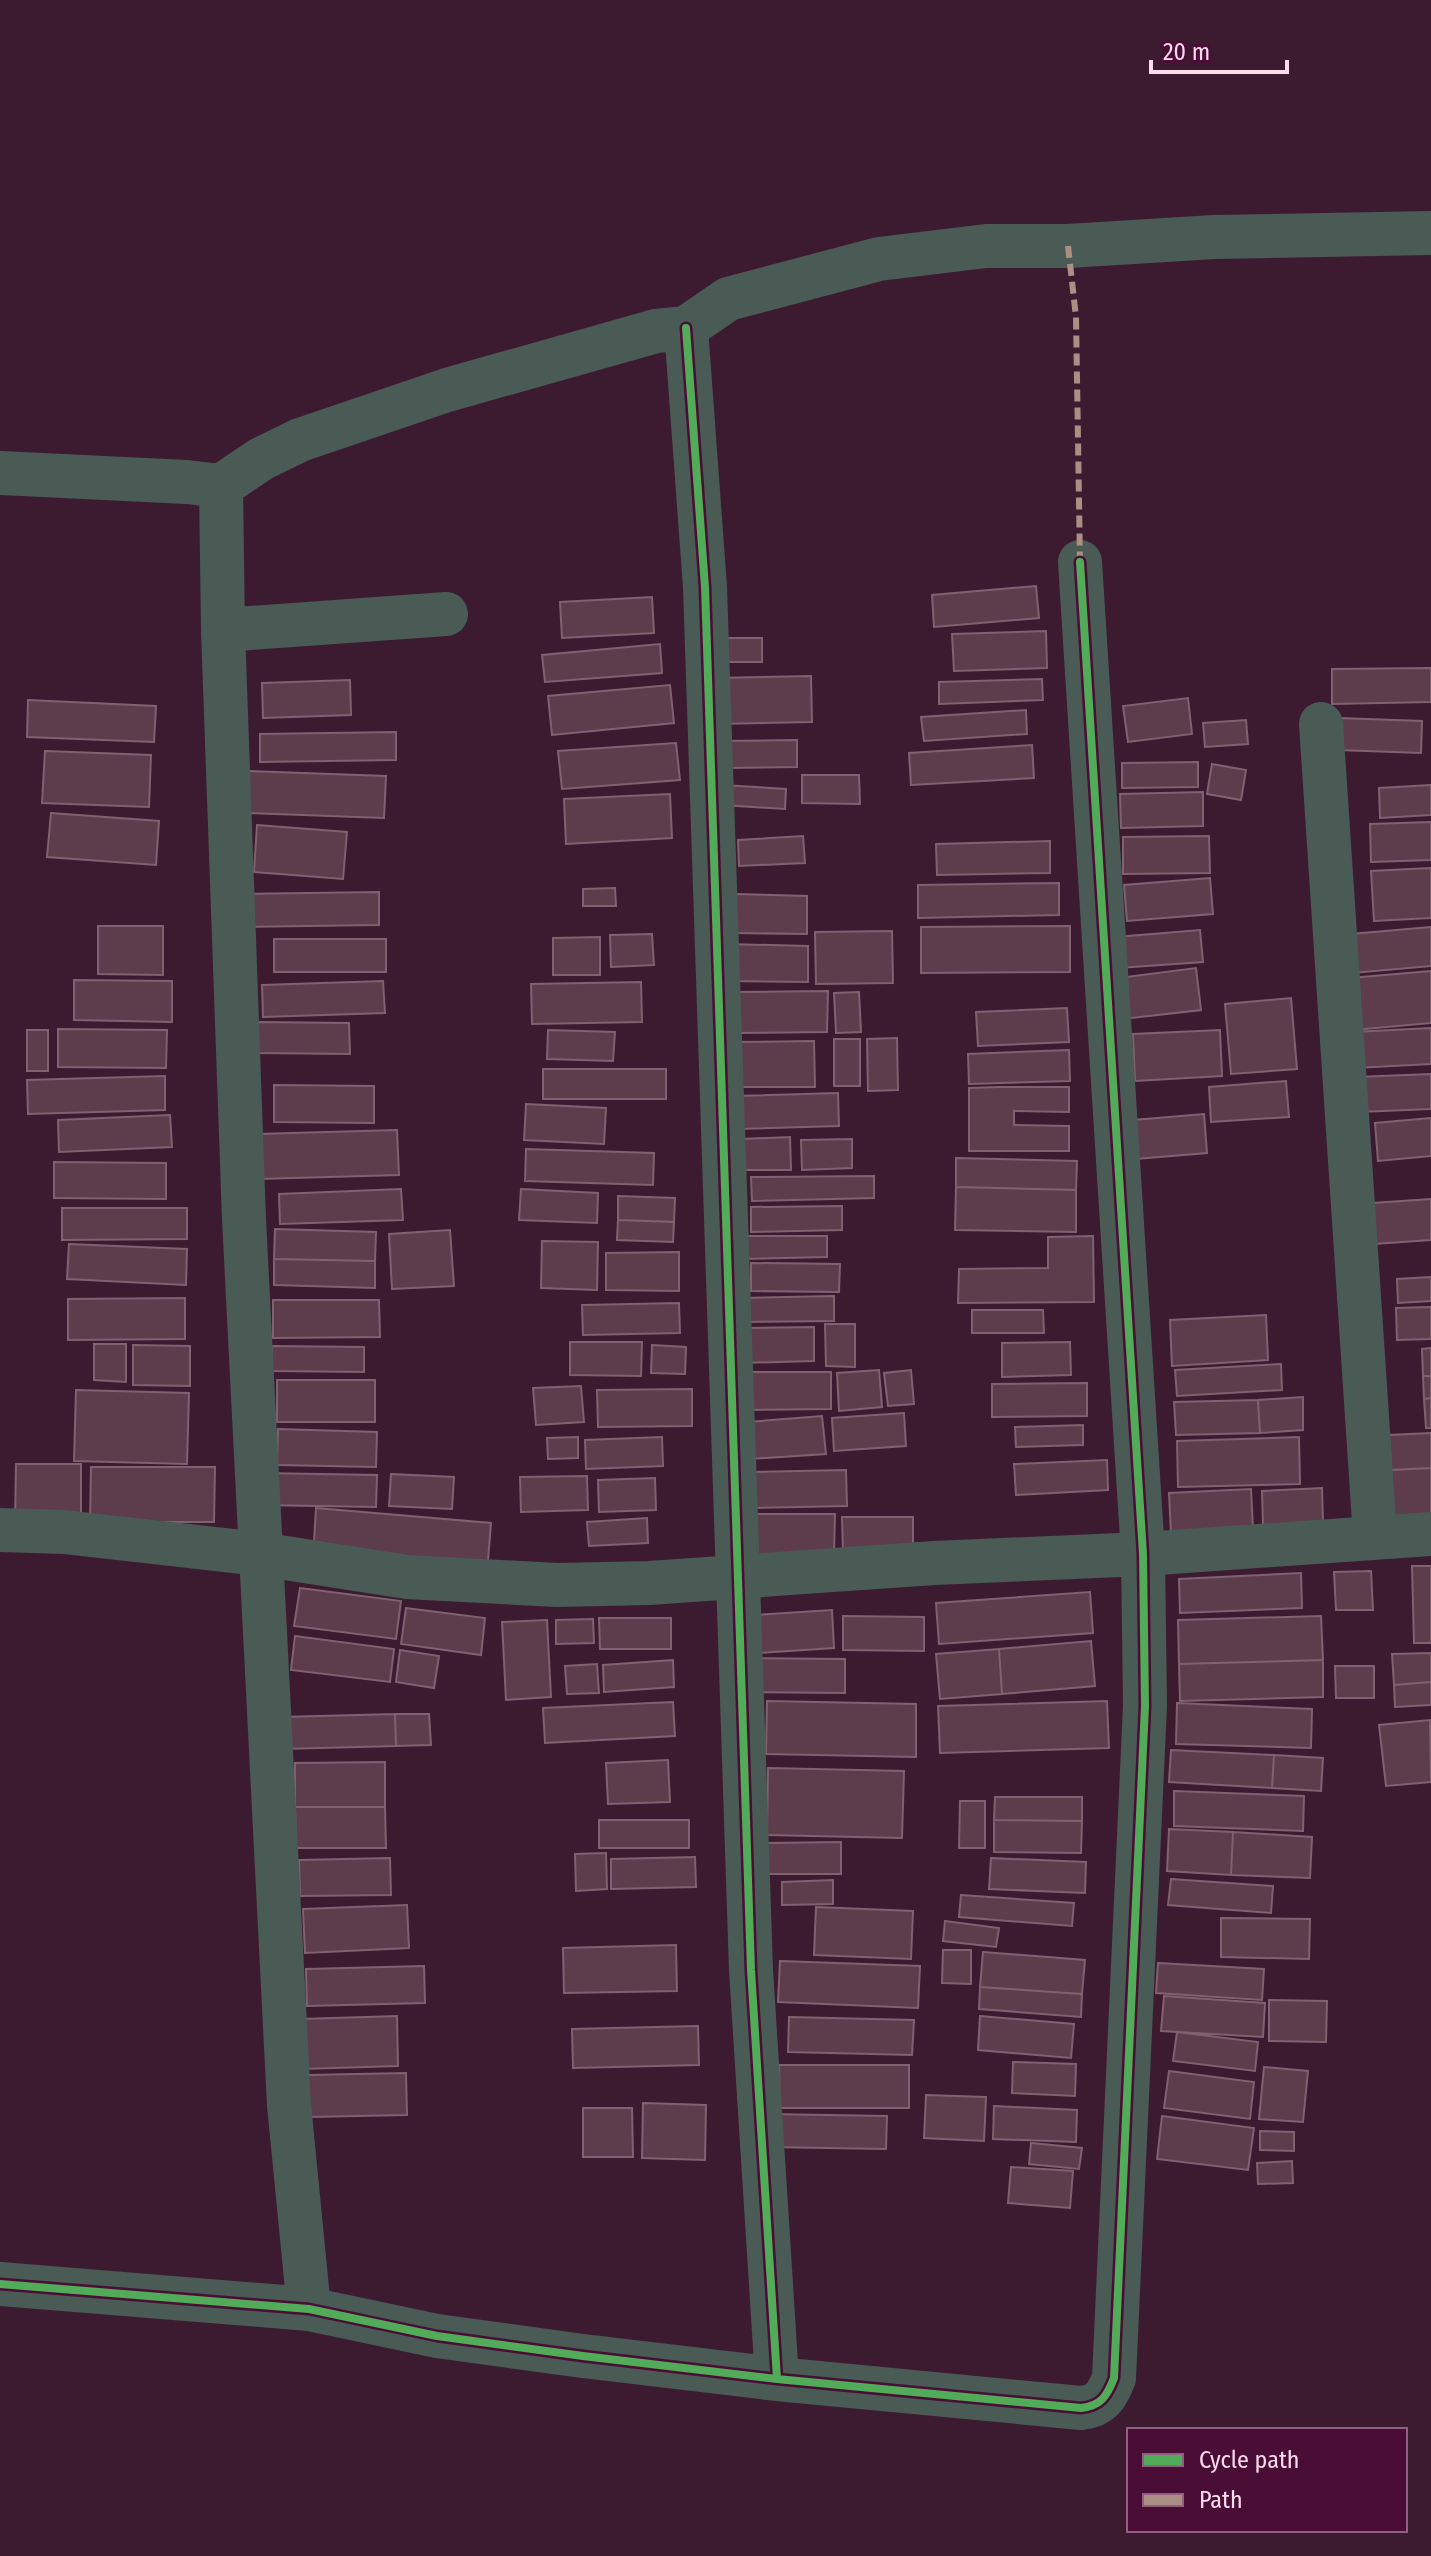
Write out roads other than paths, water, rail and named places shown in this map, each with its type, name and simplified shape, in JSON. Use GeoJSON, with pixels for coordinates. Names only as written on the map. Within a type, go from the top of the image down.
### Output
{"type":"FeatureCollection","features":[{"type":"Feature","properties":{"kind":"street"},"geometry":{"type":"LineString","coordinates":[[0,473],[221,486],[261,459],[300,440],[477,382],[656,331],[686,328],[728,299],[805,276],[879,259],[986,246],[1431,233]]}},
{"type":"Feature","properties":{"kind":"street"},"geometry":{"type":"LineString","coordinates":[[686,328],[705,587],[751,1970],[777,2379]]}},
{"type":"Feature","properties":{"kind":"street"},"geometry":{"type":"LineString","coordinates":[[221,486],[223,630],[244,1235],[289,2105],[309,2309]]}},
{"type":"Feature","properties":{"kind":"street"},"geometry":{"type":"LineString","coordinates":[[0,2284],[309,2309],[437,2336],[777,2379],[1081,2408],[1105,2399],[1114,2378],[1145,1706],[1143,1554],[1080,562]]}},
{"type":"Feature","properties":{"kind":"street"},"geometry":{"type":"LineString","coordinates":[[223,630],[446,614]]}},
{"type":"Feature","properties":{"kind":"street"},"geometry":{"type":"LineString","coordinates":[[1321,724],[1375,1537]]}},
{"type":"Feature","properties":{"kind":"street"},"geometry":{"type":"LineString","coordinates":[[0,1530],[64,1532],[260,1554],[407,1577],[515,1584],[603,1584],[738,1577],[1431,1534]]}}]}
